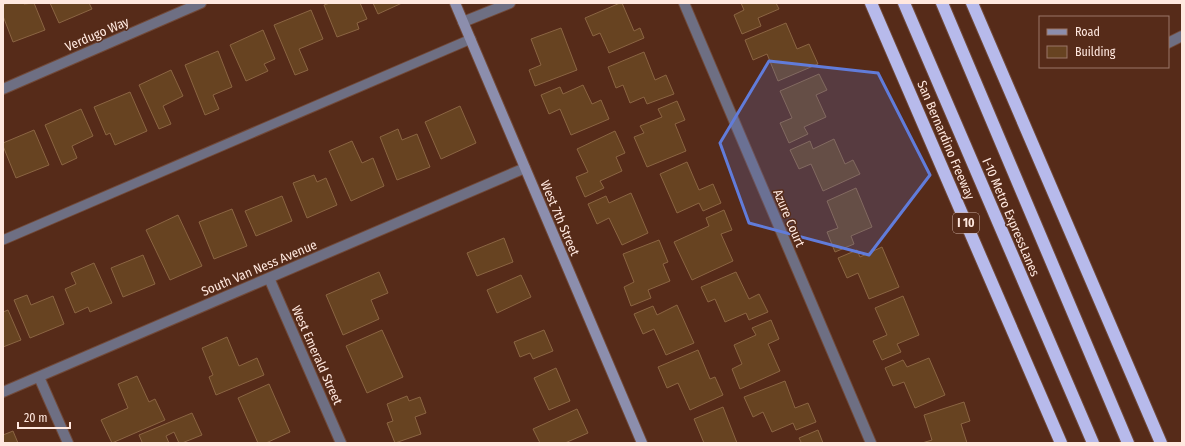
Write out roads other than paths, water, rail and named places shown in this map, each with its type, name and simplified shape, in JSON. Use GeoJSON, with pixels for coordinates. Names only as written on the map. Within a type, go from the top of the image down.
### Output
{"type":"FeatureCollection","features":[{"type":"Feature","properties":{"kind":"highway","name":"San Bernardino Freeway"},"geometry":{"type":"LineString","coordinates":[[872,3],[1061,443]]}},
{"type":"Feature","properties":{"kind":"highway","name":"I-10 Metro ExpressLanes"},"geometry":{"type":"LineString","coordinates":[[904,3],[1093,443]]}},
{"type":"Feature","properties":{"kind":"highway","name":"I-10 Metro ExpressLanes"},"geometry":{"type":"LineString","coordinates":[[942,3],[1128,443]]}},
{"type":"Feature","properties":{"kind":"highway"},"geometry":{"type":"LineString","coordinates":[[972,3],[1161,443]]}},
{"type":"Feature","properties":{"kind":"street","name":"Verdugo Way"},"geometry":{"type":"LineString","coordinates":[[3,89],[201,3]]}},
{"type":"Feature","properties":{"kind":"street","name":"West 7th Street"},"geometry":{"type":"LineString","coordinates":[[455,3],[642,443]]}},
{"type":"Feature","properties":{"kind":"street"},"geometry":{"type":"LineString","coordinates":[[463,22],[510,3]]}},
{"type":"Feature","properties":{"kind":"street","name":"Azure Court"},"geometry":{"type":"LineString","coordinates":[[684,3],[871,443]]}},
{"type":"Feature","properties":{"kind":"street"},"geometry":{"type":"LineString","coordinates":[[1169,42],[1182,36]]}},
{"type":"Feature","properties":{"kind":"street","name":"South Van Ness Avenue"},"geometry":{"type":"LineString","coordinates":[[3,392],[525,168]]}},
{"type":"Feature","properties":{"kind":"street","name":"West Emerald Street"},"geometry":{"type":"LineString","coordinates":[[269,278],[341,443]]}},
{"type":"Feature","properties":{"kind":"street"},"geometry":{"type":"LineString","coordinates":[[39,377],[68,443]]}},
{"type":"Feature","properties":{"kind":"lane"},"geometry":{"type":"LineString","coordinates":[[3,240],[471,39]]}}]}
